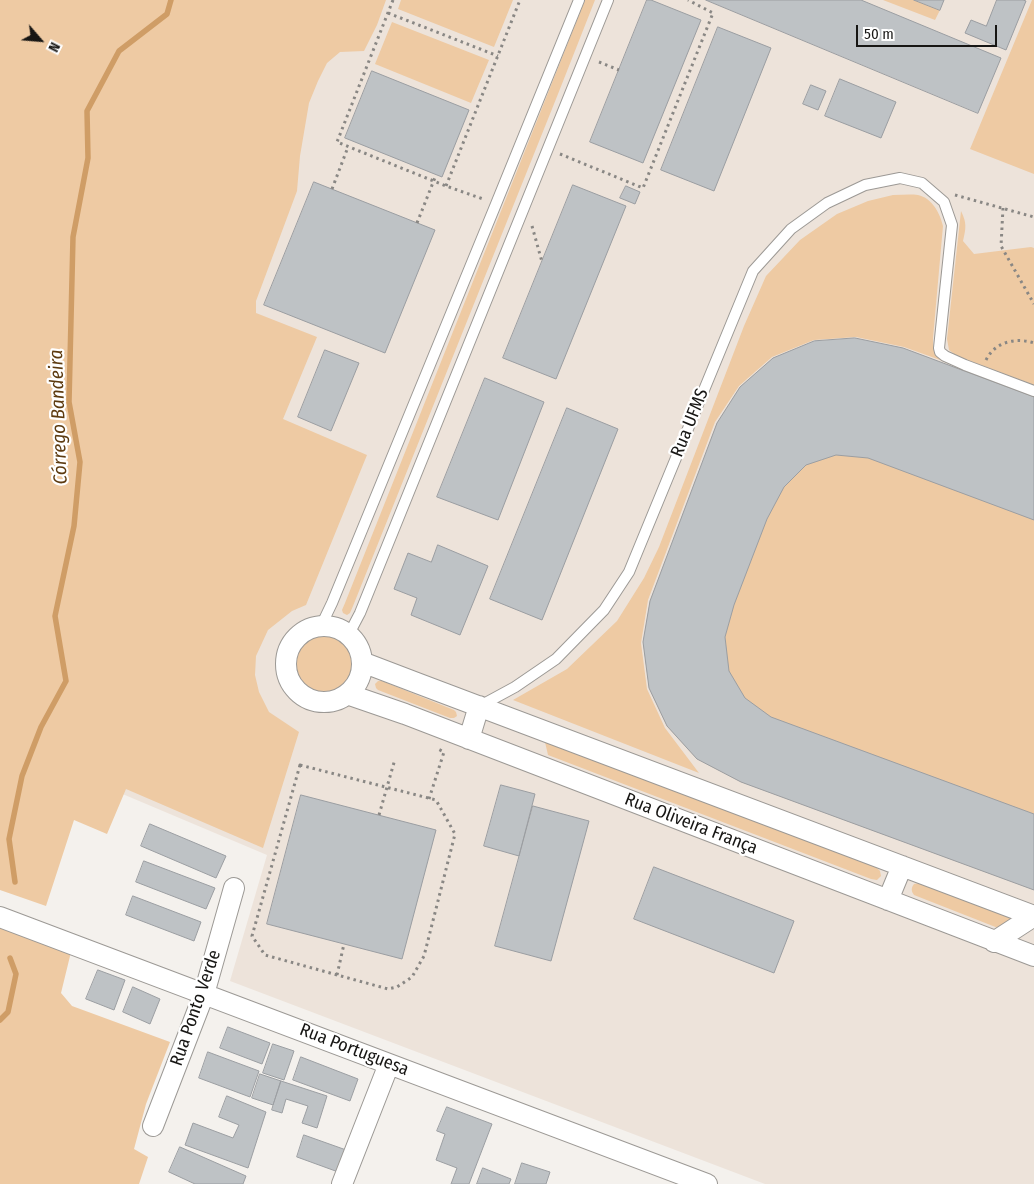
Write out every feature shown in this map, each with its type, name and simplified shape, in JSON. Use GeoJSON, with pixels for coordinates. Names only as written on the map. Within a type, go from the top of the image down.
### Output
{"type":"FeatureCollection","features":[{"type":"Feature","properties":{"kind":"street"},"geometry":{"type":"LineString","coordinates":[[321,626],[338,628],[349,634],[357,643],[361,654],[362,666],[355,686],[347,694],[337,700],[325,702],[313,700],[293,686],[286,662],[289,650],[295,640],[304,632],[321,626]]}},
{"type":"Feature","properties":{"kind":"street","name":"Rua Oliveira França"},"geometry":{"type":"LineString","coordinates":[[362,662],[1034,916]]}},
{"type":"Feature","properties":{"kind":"street","name":"Rua Oliveira França"},"geometry":{"type":"LineString","coordinates":[[347,694],[434,725],[1034,956]]}},
{"type":"Feature","properties":{"kind":"street"},"geometry":{"type":"LineString","coordinates":[[469,739],[479,706]]}},
{"type":"Feature","properties":{"kind":"street"},"geometry":{"type":"LineString","coordinates":[[888,900],[902,866]]}},
{"type":"Feature","properties":{"kind":"street","name":"Rua Ponto Verde"},"geometry":{"type":"LineString","coordinates":[[153,1126],[204,994],[234,888]]}},
{"type":"Feature","properties":{"kind":"street"},"geometry":{"type":"LineString","coordinates":[[994,942],[1034,916]]}},
{"type":"Feature","properties":{"kind":"street","name":"Rua Portuguesa"},"geometry":{"type":"LineString","coordinates":[[0,917],[389,1064],[662,1176],[708,1184]]}},
{"type":"Feature","properties":{"kind":"street"},"geometry":{"type":"LineString","coordinates":[[342,1184],[389,1064]]}},
{"type":"Feature","properties":{"kind":"lane"},"geometry":{"type":"LineString","coordinates":[[321,626],[340,585],[579,0]]}},
{"type":"Feature","properties":{"kind":"lane"},"geometry":{"type":"LineString","coordinates":[[349,634],[360,613],[608,0]]}},
{"type":"Feature","properties":{"kind":"lane","name":"Rua UFMS"},"geometry":{"type":"LineString","coordinates":[[479,706],[514,687],[556,659],[604,610],[629,572],[752,271],[791,229],[827,203],[865,185],[900,178],[922,183]]}},
{"type":"Feature","properties":{"kind":"lane"},"geometry":{"type":"LineString","coordinates":[[922,183],[944,202],[952,225],[940,352],[965,365],[1034,391]]}},
{"type":"Feature","properties":{"kind":"path"},"geometry":{"type":"LineString","coordinates":[[393,0],[337,142],[486,200]]}},
{"type":"Feature","properties":{"kind":"path"},"geometry":{"type":"LineString","coordinates":[[446,186],[520,0]]}},
{"type":"Feature","properties":{"kind":"path"},"geometry":{"type":"LineString","coordinates":[[548,149],[643,188],[714,13],[688,0]]}},
{"type":"Feature","properties":{"kind":"path"},"geometry":{"type":"LineString","coordinates":[[388,12],[498,56]]}},
{"type":"Feature","properties":{"kind":"path"},"geometry":{"type":"LineString","coordinates":[[585,56],[619,70]]}},
{"type":"Feature","properties":{"kind":"path"},"geometry":{"type":"LineString","coordinates":[[332,189],[348,147]]}},
{"type":"Feature","properties":{"kind":"path"},"geometry":{"type":"LineString","coordinates":[[417,223],[436,175]]}},
{"type":"Feature","properties":{"kind":"path"},"geometry":{"type":"LineString","coordinates":[[922,183],[1034,217]]}},
{"type":"Feature","properties":{"kind":"path"},"geometry":{"type":"LineString","coordinates":[[1003,208],[1001,246],[1034,304]]}},
{"type":"Feature","properties":{"kind":"path"},"geometry":{"type":"LineString","coordinates":[[530,218],[542,262]]}},
{"type":"Feature","properties":{"kind":"path"},"geometry":{"type":"LineString","coordinates":[[984,364],[986,357],[997,346],[1013,340],[1034,343]]}},
{"type":"Feature","properties":{"kind":"path"},"geometry":{"type":"LineString","coordinates":[[429,799],[444,752],[436,749],[433,739],[434,725]]}},
{"type":"Feature","properties":{"kind":"path"},"geometry":{"type":"LineString","coordinates":[[379,815],[395,759]]}},
{"type":"Feature","properties":{"kind":"path"},"geometry":{"type":"LineString","coordinates":[[300,765],[386,788],[436,800],[455,834],[424,956],[412,977],[397,987],[388,989],[265,955],[252,936],[300,765]]}},
{"type":"Feature","properties":{"kind":"path"},"geometry":{"type":"LineString","coordinates":[[337,975],[344,944]]}},
{"type":"Feature","properties":{"kind":"shaded area"},"geometry":{"type":"Polygon","coordinates":[[[0,0],[1034,0],[1034,1184],[765,1184],[230,981],[267,855],[87,779],[0,890],[0,0]]]}},
{"type":"Feature","properties":{"kind":"shaded area"},"geometry":{"type":"Polygon","coordinates":[[[0,0],[386,0],[377,25],[364,51],[340,52],[327,63],[318,81],[309,103],[300,156],[297,191],[256,301],[256,313],[317,337],[283,419],[367,455],[306,605],[292,611],[268,630],[256,656],[255,675],[259,692],[269,712],[299,732],[263,848],[126,789],[107,834],[74,820],[46,906],[0,890],[0,0]]]}},
{"type":"Feature","properties":{"kind":"shaded area"},"geometry":{"type":"Polygon","coordinates":[[[401,0],[513,0],[494,47],[398,9],[401,0]]]}},
{"type":"Feature","properties":{"kind":"shaded area"},"geometry":{"type":"Polygon","coordinates":[[[585,0],[595,0],[353,606],[347,615],[342,610],[585,0]]]}},
{"type":"Feature","properties":{"kind":"shaded area"},"geometry":{"type":"Polygon","coordinates":[[[883,0],[914,0],[940,10],[935,20],[883,0]]]}},
{"type":"Feature","properties":{"kind":"shaded area"},"geometry":{"type":"Polygon","coordinates":[[[1032,0],[1034,0],[1034,174],[970,149],[1032,0]]]}},
{"type":"Feature","properties":{"kind":"shaded area"},"geometry":{"type":"Polygon","coordinates":[[[392,22],[489,60],[471,103],[375,64],[392,22]]]}},
{"type":"Feature","properties":{"kind":"shaded area"},"geometry":{"type":"Polygon","coordinates":[[[893,195],[918,195],[927,199],[935,207],[942,221],[933,342],[935,353],[943,361],[904,347],[856,337],[814,340],[772,357],[739,386],[715,422],[648,600],[641,643],[647,689],[665,728],[699,773],[513,700],[567,669],[617,621],[644,578],[659,547],[744,326],[766,276],[800,240],[837,214],[868,201],[893,195]]]}},
{"type":"Feature","properties":{"kind":"shaded area"},"geometry":{"type":"Polygon","coordinates":[[[961,211],[965,226],[963,241],[974,254],[1034,248],[1034,385],[957,356],[949,350],[947,339],[961,211]]]}},
{"type":"Feature","properties":{"kind":"shaded area"},"geometry":{"type":"Polygon","coordinates":[[[903,348],[1034,397],[1034,890],[741,782],[697,759],[667,726],[649,688],[643,642],[650,601],[717,423],[740,387],[773,358],[903,348]]]}},
{"type":"Feature","properties":{"kind":"shaded area"},"geometry":{"type":"Polygon","coordinates":[[[318,636],[330,636],[340,640],[348,648],[352,664],[348,680],[340,688],[330,692],[318,692],[308,688],[300,680],[296,670],[296,658],[300,648],[308,640],[318,636]]]}},
{"type":"Feature","properties":{"kind":"shaded area"},"geometry":{"type":"Polygon","coordinates":[[[378,681],[454,710],[457,716],[450,718],[378,690],[375,684],[378,681]]]}},
{"type":"Feature","properties":{"kind":"shaded area"},"geometry":{"type":"Polygon","coordinates":[[[545,742],[876,867],[880,871],[881,876],[877,880],[871,879],[548,755],[545,742]]]}},
{"type":"Feature","properties":{"kind":"shaded area"},"geometry":{"type":"Polygon","coordinates":[[[920,883],[1016,920],[998,928],[914,895],[912,887],[914,884],[920,883]]]}},
{"type":"Feature","properties":{"kind":"shaded area"},"geometry":{"type":"Polygon","coordinates":[[[0,925],[71,952],[61,993],[72,1006],[170,1042],[146,1104],[134,1149],[148,1157],[139,1184],[0,1184],[0,925]]]}},
{"type":"Feature","properties":{"kind":"building"},"geometry":{"type":"Polygon","coordinates":[[[647,0],[701,20],[643,163],[590,142],[647,0]]]}},
{"type":"Feature","properties":{"kind":"building"},"geometry":{"type":"Polygon","coordinates":[[[706,0],[861,0],[1001,58],[978,113],[706,0]]]}},
{"type":"Feature","properties":{"kind":"building"},"geometry":{"type":"Polygon","coordinates":[[[914,0],[944,0],[940,10],[914,0]]]}},
{"type":"Feature","properties":{"kind":"building"},"geometry":{"type":"Polygon","coordinates":[[[997,0],[1026,1],[1006,50],[965,33],[971,20],[986,26],[997,0]]]}},
{"type":"Feature","properties":{"kind":"building"},"geometry":{"type":"Polygon","coordinates":[[[718,27],[771,48],[714,191],[661,170],[718,27]]]}},
{"type":"Feature","properties":{"kind":"building"},"geometry":{"type":"Polygon","coordinates":[[[372,71],[469,110],[442,177],[345,138],[372,71]]]}},
{"type":"Feature","properties":{"kind":"building"},"geometry":{"type":"Polygon","coordinates":[[[840,79],[896,102],[881,138],[825,116],[840,79]]]}},
{"type":"Feature","properties":{"kind":"building"},"geometry":{"type":"Polygon","coordinates":[[[811,85],[826,91],[818,110],[803,104],[811,85]]]}},
{"type":"Feature","properties":{"kind":"building"},"geometry":{"type":"Polygon","coordinates":[[[314,182],[435,230],[385,353],[264,305],[314,182]]]}},
{"type":"Feature","properties":{"kind":"building"},"geometry":{"type":"Polygon","coordinates":[[[573,185],[626,206],[556,379],[503,358],[573,185]]]}},
{"type":"Feature","properties":{"kind":"building"},"geometry":{"type":"Polygon","coordinates":[[[626,186],[640,192],[635,204],[620,198],[626,186]]]}},
{"type":"Feature","properties":{"kind":"building"},"geometry":{"type":"Polygon","coordinates":[[[855,338],[903,348],[1034,397],[1034,520],[868,458],[836,455],[806,465],[784,487],[767,519],[734,605],[725,637],[729,671],[745,698],[771,717],[1034,814],[1034,890],[741,782],[697,759],[667,726],[649,688],[643,642],[650,601],[717,423],[740,387],[773,358],[814,341],[855,338]]]}},
{"type":"Feature","properties":{"kind":"building"},"geometry":{"type":"Polygon","coordinates":[[[325,350],[359,363],[331,431],[298,417],[325,350]]]}},
{"type":"Feature","properties":{"kind":"building"},"geometry":{"type":"Polygon","coordinates":[[[485,378],[544,402],[498,520],[437,497],[485,378]]]}},
{"type":"Feature","properties":{"kind":"building"},"geometry":{"type":"Polygon","coordinates":[[[567,408],[618,429],[542,620],[490,599],[567,408]]]}},
{"type":"Feature","properties":{"kind":"building"},"geometry":{"type":"Polygon","coordinates":[[[438,545],[488,566],[460,635],[411,615],[417,598],[394,589],[408,553],[431,562],[438,545]]]}},
{"type":"Feature","properties":{"kind":"building"},"geometry":{"type":"Polygon","coordinates":[[[501,785],[535,794],[519,856],[484,846],[501,785]]]}},
{"type":"Feature","properties":{"kind":"building"},"geometry":{"type":"Polygon","coordinates":[[[301,795],[436,830],[402,959],[267,924],[301,795]]]}},
{"type":"Feature","properties":{"kind":"building"},"geometry":{"type":"Polygon","coordinates":[[[533,806],[589,821],[551,961],[495,946],[533,806]]]}},
{"type":"Feature","properties":{"kind":"building"},"geometry":{"type":"Polygon","coordinates":[[[150,824],[226,856],[216,878],[141,846],[150,824]]]}},
{"type":"Feature","properties":{"kind":"building"},"geometry":{"type":"Polygon","coordinates":[[[144,861],[215,888],[206,909],[136,882],[144,861]]]}},
{"type":"Feature","properties":{"kind":"building"},"geometry":{"type":"Polygon","coordinates":[[[654,867],[794,921],[774,973],[634,919],[654,867]]]}},
{"type":"Feature","properties":{"kind":"building"},"geometry":{"type":"Polygon","coordinates":[[[133,896],[201,922],[194,941],[126,915],[133,896]]]}},
{"type":"Feature","properties":{"kind":"building"},"geometry":{"type":"Polygon","coordinates":[[[98,970],[125,980],[114,1010],[86,999],[98,970]]]}},
{"type":"Feature","properties":{"kind":"building"},"geometry":{"type":"Polygon","coordinates":[[[133,987],[160,999],[150,1024],[123,1012],[133,987]]]}},
{"type":"Feature","properties":{"kind":"building"},"geometry":{"type":"Polygon","coordinates":[[[228,1027],[270,1043],[262,1064],[220,1048],[228,1027]]]}},
{"type":"Feature","properties":{"kind":"building"},"geometry":{"type":"Polygon","coordinates":[[[273,1044],[294,1051],[284,1080],[263,1073],[273,1044]]]}},
{"type":"Feature","properties":{"kind":"building"},"geometry":{"type":"Polygon","coordinates":[[[208,1052],[259,1071],[250,1097],[199,1078],[208,1052]]]}},
{"type":"Feature","properties":{"kind":"building"},"geometry":{"type":"Polygon","coordinates":[[[301,1057],[358,1079],[350,1101],[293,1080],[301,1057]]]}},
{"type":"Feature","properties":{"kind":"building"},"geometry":{"type":"Polygon","coordinates":[[[260,1074],[281,1081],[273,1105],[252,1098],[260,1074]]]}},
{"type":"Feature","properties":{"kind":"building"},"geometry":{"type":"Polygon","coordinates":[[[281,1081],[327,1096],[317,1128],[302,1123],[308,1106],[286,1099],[282,1113],[272,1110],[281,1081]]]}},
{"type":"Feature","properties":{"kind":"building"},"geometry":{"type":"Polygon","coordinates":[[[227,1096],[266,1112],[248,1168],[185,1145],[193,1123],[233,1138],[239,1125],[219,1117],[227,1096]]]}},
{"type":"Feature","properties":{"kind":"building"},"geometry":{"type":"Polygon","coordinates":[[[447,1107],[492,1124],[469,1184],[451,1184],[457,1168],[436,1160],[445,1134],[437,1131],[447,1107]]]}},
{"type":"Feature","properties":{"kind":"building"},"geometry":{"type":"Polygon","coordinates":[[[304,1135],[349,1151],[341,1173],[297,1157],[304,1135]]]}},
{"type":"Feature","properties":{"kind":"building"},"geometry":{"type":"Polygon","coordinates":[[[180,1147],[246,1176],[243,1184],[195,1184],[169,1172],[180,1147]]]}},
{"type":"Feature","properties":{"kind":"building"},"geometry":{"type":"Polygon","coordinates":[[[522,1163],[550,1172],[546,1184],[515,1184],[522,1163]]]}},
{"type":"Feature","properties":{"kind":"building"},"geometry":{"type":"Polygon","coordinates":[[[483,1168],[511,1179],[509,1184],[477,1184],[483,1168]]]}},
{"type":"Feature","properties":{"kind":"waterway","name":"Córrego Bandeira"},"geometry":{"type":"LineString","coordinates":[[15,882],[9,839],[22,776],[41,727],[66,681],[55,616],[74,526],[80,462],[69,402],[73,237],[88,158],[87,111],[119,51],[167,14],[171,0]]}},
{"type":"Feature","properties":{"kind":"waterway","name":"Córrego Bandeira"},"geometry":{"type":"LineString","coordinates":[[0,1020],[8,1012],[16,974],[10,958]]}}]}
